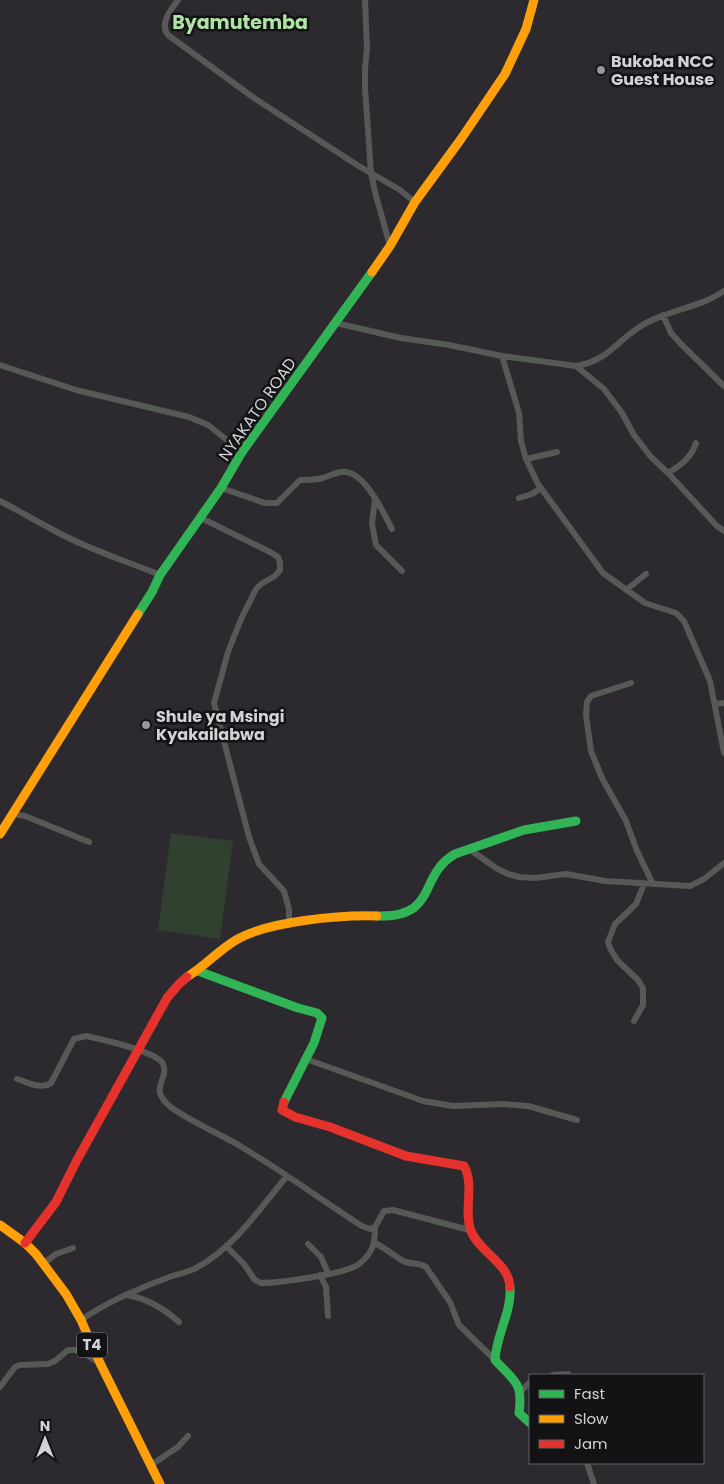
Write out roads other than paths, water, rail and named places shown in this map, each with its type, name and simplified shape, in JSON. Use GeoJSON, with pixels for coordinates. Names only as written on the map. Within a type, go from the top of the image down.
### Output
{"type":"FeatureCollection","features":[{"type":"Feature","properties":{"kind":"main road","name":"NYAKATO ROAD"},"geometry":{"type":"LineString","coordinates":[[0,834],[152,592],[160,575],[221,488],[242,452],[390,246],[415,202],[462,139],[505,74],[526,30],[534,0]]}},
{"type":"Feature","properties":{"kind":"main road"},"geometry":{"type":"LineString","coordinates":[[25,1242],[56,1202],[138,1050],[167,998],[176,986],[238,939],[259,930],[355,916],[377,917],[404,914],[422,901],[442,864],[453,854],[525,828],[576,821]]}},
{"type":"Feature","properties":{"kind":"main road"},"geometry":{"type":"LineString","coordinates":[[198,971],[320,1015],[322,1022],[282,1110],[406,1156],[464,1166],[468,1172],[469,1230],[489,1256],[506,1273],[510,1282],[508,1309],[500,1330],[495,1360],[519,1386],[521,1391],[519,1413],[529,1421]]}},
{"type":"Feature","properties":{"kind":"main road","name":"T4"},"geometry":{"type":"LineString","coordinates":[[0,1225],[25,1242],[44,1263],[66,1294],[81,1320],[100,1363],[160,1484]]}},
{"type":"Feature","properties":{"kind":"street"},"geometry":{"type":"LineString","coordinates":[[178,0],[165,20],[165,30],[168,35],[254,98],[400,190],[415,202]]}},
{"type":"Feature","properties":{"kind":"street"},"geometry":{"type":"LineString","coordinates":[[365,0],[368,48],[365,88],[371,173],[390,246]]}},
{"type":"Feature","properties":{"kind":"street"},"geometry":{"type":"LineString","coordinates":[[336,323],[384,335],[502,356],[576,366],[604,356],[636,328],[662,315],[706,301],[724,291]]}},
{"type":"Feature","properties":{"kind":"street"},"geometry":{"type":"LineString","coordinates":[[662,315],[671,333],[724,386]]}},
{"type":"Feature","properties":{"kind":"street"},"geometry":{"type":"LineString","coordinates":[[502,356],[519,413],[526,459],[541,488],[578,536],[598,568],[646,603],[680,616],[693,639],[710,681],[724,753]]}},
{"type":"Feature","properties":{"kind":"street"},"geometry":{"type":"LineString","coordinates":[[0,365],[76,390],[188,417],[208,425],[242,452]]}},
{"type":"Feature","properties":{"kind":"street"},"geometry":{"type":"LineString","coordinates":[[576,366],[604,389],[651,457],[724,531]]}},
{"type":"Feature","properties":{"kind":"street"},"geometry":{"type":"LineString","coordinates":[[668,473],[680,466],[690,456],[696,443]]}},
{"type":"Feature","properties":{"kind":"street"},"geometry":{"type":"LineString","coordinates":[[526,459],[557,452]]}},
{"type":"Feature","properties":{"kind":"street"},"geometry":{"type":"LineString","coordinates":[[221,488],[265,503],[277,503],[300,480],[314,480],[346,471],[353,473],[363,482],[392,530]]}},
{"type":"Feature","properties":{"kind":"street"},"geometry":{"type":"LineString","coordinates":[[519,498],[532,494],[541,488]]}},
{"type":"Feature","properties":{"kind":"street"},"geometry":{"type":"LineString","coordinates":[[375,500],[372,524],[376,545],[402,571]]}},
{"type":"Feature","properties":{"kind":"street"},"geometry":{"type":"LineString","coordinates":[[0,501],[56,532],[160,575]]}},
{"type":"Feature","properties":{"kind":"street"},"geometry":{"type":"LineString","coordinates":[[199,517],[270,552],[278,557],[280,563],[280,570],[275,576],[256,589],[241,619],[228,652],[214,703],[249,837],[259,864],[284,891],[289,909],[289,925]]}},
{"type":"Feature","properties":{"kind":"street"},"geometry":{"type":"LineString","coordinates":[[626,590],[646,574]]}},
{"type":"Feature","properties":{"kind":"street"},"geometry":{"type":"LineString","coordinates":[[631,684],[591,696],[586,707],[586,721],[596,766],[626,821],[636,851],[653,884]]}},
{"type":"Feature","properties":{"kind":"street"},"geometry":{"type":"LineString","coordinates":[[715,704],[724,703]]}},
{"type":"Feature","properties":{"kind":"street"},"geometry":{"type":"LineString","coordinates":[[13,814],[25,816],[89,842]]}},
{"type":"Feature","properties":{"kind":"street"},"geometry":{"type":"LineString","coordinates":[[470,849],[496,868],[519,877],[534,878],[566,874],[605,881],[690,886],[704,879],[724,863]]}},
{"type":"Feature","properties":{"kind":"street"},"geometry":{"type":"LineString","coordinates":[[634,1021],[642,1005],[643,988],[638,980],[617,960],[608,942],[615,924],[636,904],[644,884]]}},
{"type":"Feature","properties":{"kind":"street"},"geometry":{"type":"LineString","coordinates":[[17,1079],[41,1086],[48,1086],[74,1039],[78,1037],[86,1036],[138,1050],[162,1062],[164,1065],[159,1088],[163,1099],[170,1106],[194,1123],[244,1148],[362,1226],[370,1229],[375,1227]]}},
{"type":"Feature","properties":{"kind":"street"},"geometry":{"type":"LineString","coordinates":[[306,1059],[423,1101],[453,1106],[502,1104],[528,1106],[577,1120]]}},
{"type":"Feature","properties":{"kind":"street"},"geometry":{"type":"LineString","coordinates":[[81,1320],[102,1306],[163,1279],[197,1268],[226,1246],[287,1176]]}},
{"type":"Feature","properties":{"kind":"street"},"geometry":{"type":"LineString","coordinates":[[226,1246],[244,1264],[255,1280],[261,1283],[303,1279],[359,1264],[375,1243],[375,1227],[384,1211],[393,1210],[469,1230]]}},
{"type":"Feature","properties":{"kind":"street"},"geometry":{"type":"LineString","coordinates":[[375,1243],[404,1261],[424,1265],[450,1302],[459,1325],[495,1360]]}},
{"type":"Feature","properties":{"kind":"street"},"geometry":{"type":"LineString","coordinates":[[308,1244],[321,1257],[328,1273]]}},
{"type":"Feature","properties":{"kind":"street"},"geometry":{"type":"LineString","coordinates":[[44,1263],[56,1254],[72,1248]]}},
{"type":"Feature","properties":{"kind":"street"},"geometry":{"type":"LineString","coordinates":[[320,1275],[326,1286],[328,1316]]}},
{"type":"Feature","properties":{"kind":"street"},"geometry":{"type":"LineString","coordinates":[[127,1295],[149,1301],[165,1310],[179,1322]]}},
{"type":"Feature","properties":{"kind":"street"},"geometry":{"type":"LineString","coordinates":[[0,1387],[15,1367],[20,1365],[48,1364],[55,1361],[68,1350],[78,1350],[100,1363]]}},
{"type":"Feature","properties":{"kind":"street"},"geometry":{"type":"LineString","coordinates":[[521,1391],[529,1383]]}},
{"type":"Feature","properties":{"kind":"street"},"geometry":{"type":"LineString","coordinates":[[151,1465],[178,1447],[188,1436]]}},
{"type":"Feature","properties":{"kind":"street"},"geometry":{"type":"LineString","coordinates":[[587,1464],[594,1484]]}},
{"type":"Feature","properties":{"kind":"place","name":"Bukoba NCC Guest House"},"geometry":{"type":"Point","coordinates":[601,70]}},
{"type":"Feature","properties":{"kind":"place","name":"Shule ya Msingi Kyakailabwa"},"geometry":{"type":"Point","coordinates":[146,725]}},
{"type":"Feature","properties":{"kind":"district","name":"Byamutemba"},"geometry":{"type":"Point","coordinates":[240,22]}}]}
